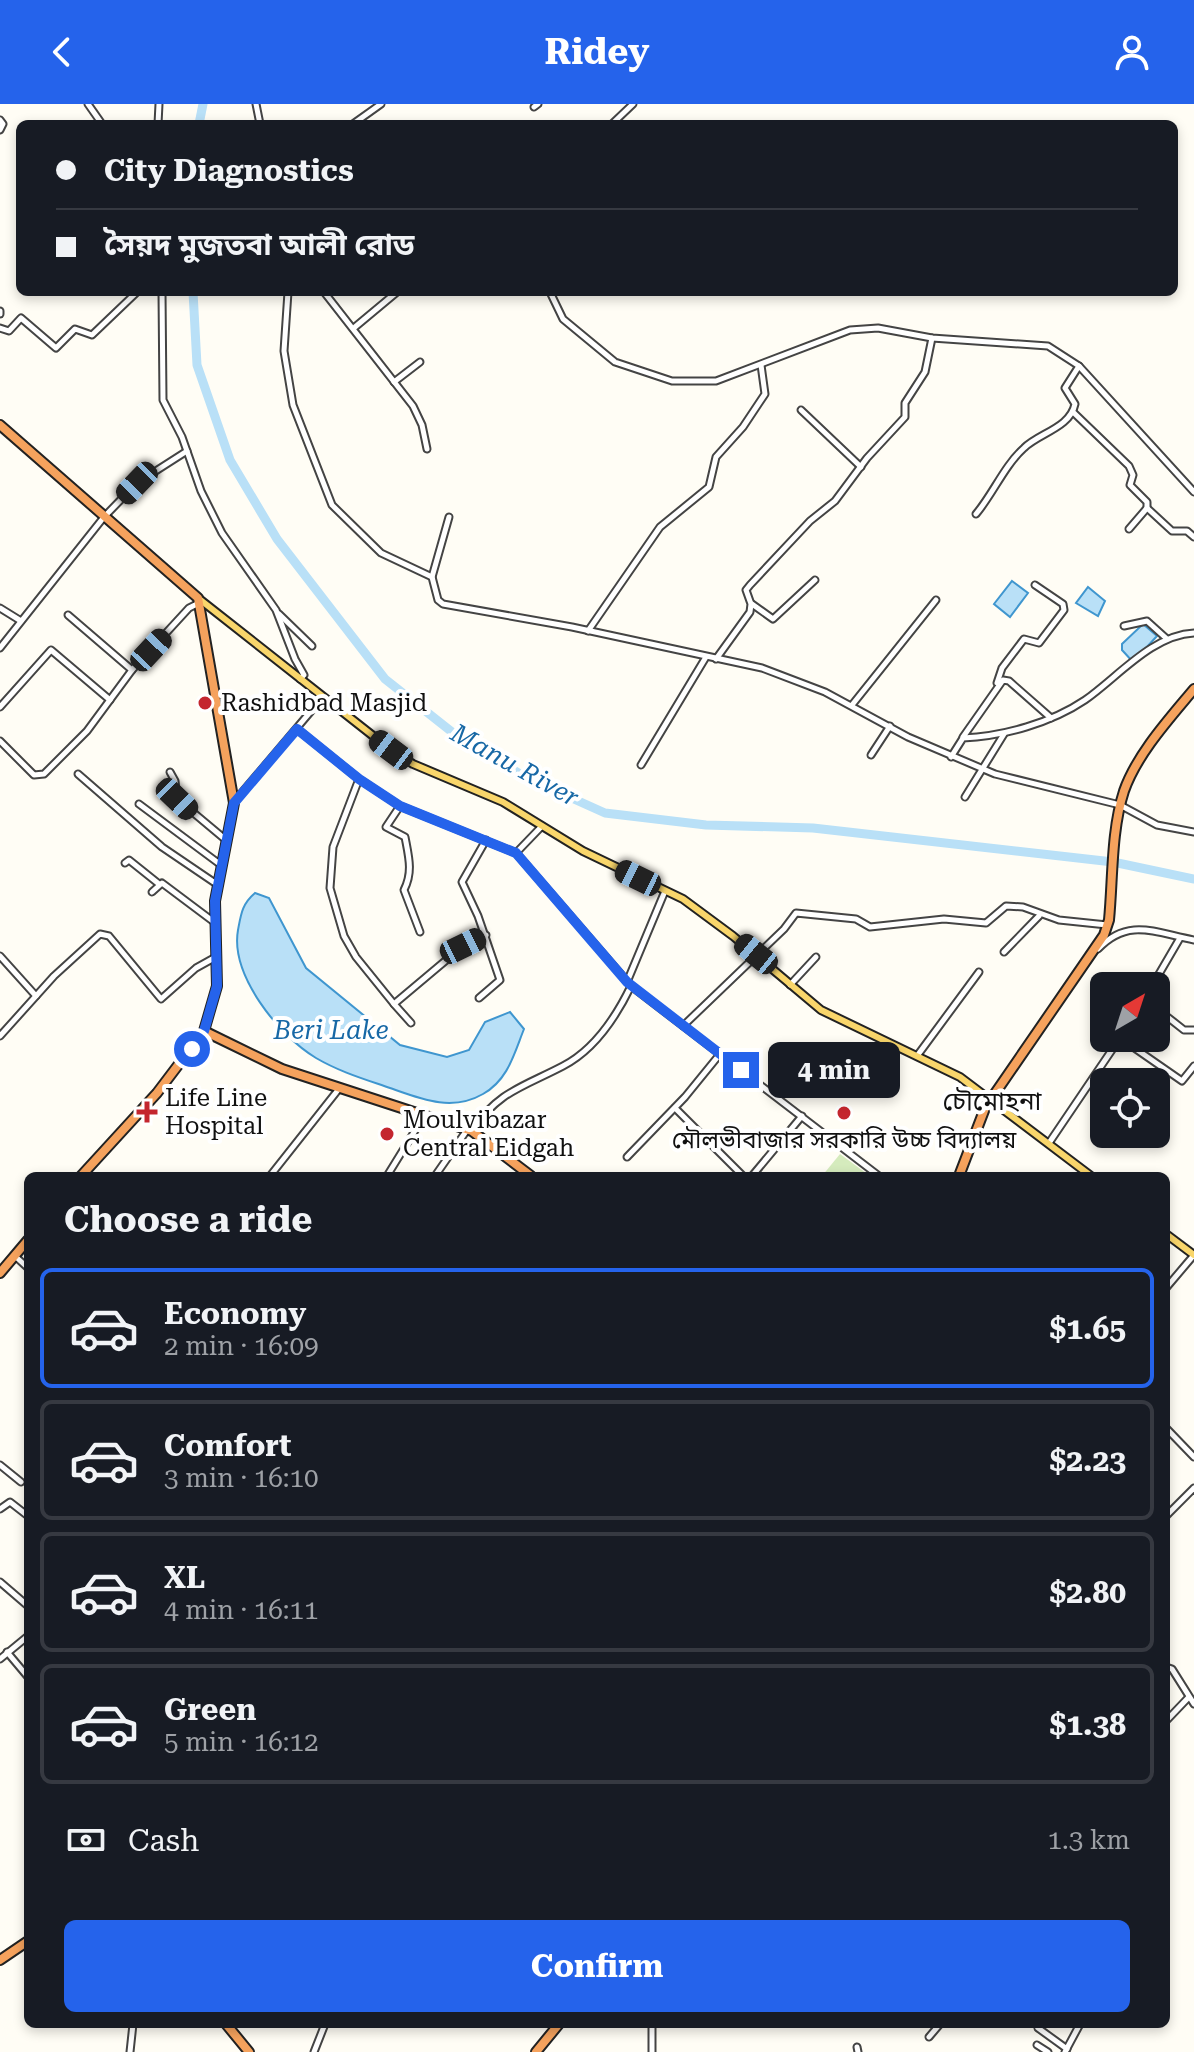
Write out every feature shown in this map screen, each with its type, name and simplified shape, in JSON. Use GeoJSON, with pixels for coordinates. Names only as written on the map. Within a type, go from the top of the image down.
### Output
{"type":"FeatureCollection","features":[{"type":"Feature","properties":{"kind":"highway"},"geometry":{"type":"LineString","coordinates":[[0,425],[198,600],[234,803],[221,865],[214,922],[217,986],[204,1031],[157,1093],[85,1172]]}},
{"type":"Feature","properties":{"kind":"highway"},"geometry":{"type":"LineString","coordinates":[[960,1172],[972,1137],[991,1099],[1084,964],[1108,923],[1119,810],[1126,787],[1162,727],[1194,689]]}},
{"type":"Feature","properties":{"kind":"highway"},"geometry":{"type":"LineString","coordinates":[[204,1031],[282,1069],[469,1131],[525,1172]]}},
{"type":"Feature","properties":{"kind":"highway"},"geometry":{"type":"LineString","coordinates":[[0,1273],[24,1245]]}},
{"type":"Feature","properties":{"kind":"highway"},"geometry":{"type":"LineString","coordinates":[[1,1956],[24,1943]]}},
{"type":"Feature","properties":{"kind":"highway"},"geometry":{"type":"LineString","coordinates":[[229,2028],[249,2052]]}},
{"type":"Feature","properties":{"kind":"highway"},"geometry":{"type":"LineString","coordinates":[[536,2052],[556,2028]]}},
{"type":"Feature","properties":{"kind":"main road"},"geometry":{"type":"LineString","coordinates":[[198,600],[413,764],[503,802],[542,826],[683,899],[756,954],[821,1010],[960,1077],[1086,1172]]}},
{"type":"Feature","properties":{"kind":"main road"},"geometry":{"type":"LineString","coordinates":[[1170,1237],[1194,1255]]}},
{"type":"Feature","properties":{"kind":"street"},"geometry":{"type":"LineString","coordinates":[[359,120],[381,104]]}},
{"type":"Feature","properties":{"kind":"street"},"geometry":{"type":"LineString","coordinates":[[616,120],[633,104]]}},
{"type":"Feature","properties":{"kind":"street"},"geometry":{"type":"LineString","coordinates":[[0,120],[0,130]]}},
{"type":"Feature","properties":{"kind":"street"},"geometry":{"type":"LineString","coordinates":[[0,328],[9,331],[21,318],[56,348],[75,329],[92,335],[133,296]]}},
{"type":"Feature","properties":{"kind":"street"},"geometry":{"type":"LineString","coordinates":[[162,296],[163,400],[222,533],[276,610],[312,646]]}},
{"type":"Feature","properties":{"kind":"street"},"geometry":{"type":"LineString","coordinates":[[288,296],[284,351],[293,405],[332,505],[381,553],[432,577]]}},
{"type":"Feature","properties":{"kind":"street"},"geometry":{"type":"LineString","coordinates":[[328,296],[355,327],[413,406],[422,425],[427,449]]}},
{"type":"Feature","properties":{"kind":"street"},"geometry":{"type":"LineString","coordinates":[[355,327],[392,296]]}},
{"type":"Feature","properties":{"kind":"street"},"geometry":{"type":"LineString","coordinates":[[552,296],[563,319],[615,362],[672,381],[716,381],[850,330],[878,328],[932,338],[1048,346],[1079,366],[1194,492]]}},
{"type":"Feature","properties":{"kind":"street"},"geometry":{"type":"LineString","coordinates":[[815,580],[773,619],[751,604],[747,596],[750,585],[810,521],[835,501],[905,417],[905,403],[925,372],[932,338]]}},
{"type":"Feature","properties":{"kind":"street"},"geometry":{"type":"LineString","coordinates":[[394,382],[420,362]]}},
{"type":"Feature","properties":{"kind":"street"},"geometry":{"type":"LineString","coordinates":[[588,631],[660,527],[709,487],[716,457],[743,427],[765,394],[761,364]]}},
{"type":"Feature","properties":{"kind":"street"},"geometry":{"type":"LineString","coordinates":[[976,514],[1023,448],[1056,429],[1073,412],[1075,404],[1065,388],[1079,366]]}},
{"type":"Feature","properties":{"kind":"street"},"geometry":{"type":"LineString","coordinates":[[801,410],[861,467]]}},
{"type":"Feature","properties":{"kind":"street"},"geometry":{"type":"LineString","coordinates":[[1073,412],[1132,471],[1130,485],[1147,502],[1147,508],[1129,529]]}},
{"type":"Feature","properties":{"kind":"street"},"geometry":{"type":"LineString","coordinates":[[0,648],[104,517],[137,483],[187,451]]}},
{"type":"Feature","properties":{"kind":"street"},"geometry":{"type":"LineString","coordinates":[[1147,508],[1172,531],[1187,531],[1194,537]]}},
{"type":"Feature","properties":{"kind":"street"},"geometry":{"type":"LineString","coordinates":[[449,517],[432,577],[438,600],[450,608],[588,631],[762,668],[852,705],[951,757],[1157,825],[1194,832]]}},
{"type":"Feature","properties":{"kind":"street"},"geometry":{"type":"LineString","coordinates":[[951,757],[997,683],[1002,668],[1024,639],[1039,643],[1065,608],[1035,585]]}},
{"type":"Feature","properties":{"kind":"street"},"geometry":{"type":"LineString","coordinates":[[0,741],[34,775],[44,774],[87,731],[132,670],[198,600]]}},
{"type":"Feature","properties":{"kind":"street"},"geometry":{"type":"LineString","coordinates":[[852,705],[936,600]]}},
{"type":"Feature","properties":{"kind":"street"},"geometry":{"type":"LineString","coordinates":[[716,659],[750,612],[751,604]]}},
{"type":"Feature","properties":{"kind":"street"},"geometry":{"type":"LineString","coordinates":[[0,608],[21,621]]}},
{"type":"Feature","properties":{"kind":"street"},"geometry":{"type":"LineString","coordinates":[[276,610],[304,675],[300,679]]}},
{"type":"Feature","properties":{"kind":"street"},"geometry":{"type":"LineString","coordinates":[[68,615],[132,670]]}},
{"type":"Feature","properties":{"kind":"street"},"geometry":{"type":"LineString","coordinates":[[1124,626],[1147,621],[1167,639]]}},
{"type":"Feature","properties":{"kind":"street"},"geometry":{"type":"LineString","coordinates":[[963,738],[1004,734],[1051,718],[1083,701],[1167,639],[1194,633]]}},
{"type":"Feature","properties":{"kind":"street"},"geometry":{"type":"LineString","coordinates":[[0,707],[51,650],[110,700]]}},
{"type":"Feature","properties":{"kind":"street"},"geometry":{"type":"LineString","coordinates":[[641,765],[706,657]]}},
{"type":"Feature","properties":{"kind":"street"},"geometry":{"type":"LineString","coordinates":[[997,683],[1009,681],[1051,718]]}},
{"type":"Feature","properties":{"kind":"street"},"geometry":{"type":"LineString","coordinates":[[234,803],[323,697]]}},
{"type":"Feature","properties":{"kind":"street"},"geometry":{"type":"LineString","coordinates":[[871,755],[890,726]]}},
{"type":"Feature","properties":{"kind":"street"},"geometry":{"type":"LineString","coordinates":[[297,729],[359,779],[400,806],[516,853],[629,984],[874,1172]]}},
{"type":"Feature","properties":{"kind":"street"},"geometry":{"type":"LineString","coordinates":[[965,797],[980,768],[1004,734]]}},
{"type":"Feature","properties":{"kind":"street"},"geometry":{"type":"LineString","coordinates":[[170,772],[175,781],[177,799],[226,840]]}},
{"type":"Feature","properties":{"kind":"street"},"geometry":{"type":"LineString","coordinates":[[78,774],[152,840],[218,885]]}},
{"type":"Feature","properties":{"kind":"street"},"geometry":{"type":"LineString","coordinates":[[359,779],[333,847],[330,888],[344,936],[356,957],[411,1023]]}},
{"type":"Feature","properties":{"kind":"street"},"geometry":{"type":"LineString","coordinates":[[139,804],[221,865]]}},
{"type":"Feature","properties":{"kind":"street"},"geometry":{"type":"LineString","coordinates":[[400,806],[386,827],[405,837],[411,864],[410,881],[404,890],[420,932]]}},
{"type":"Feature","properties":{"kind":"street"},"geometry":{"type":"LineString","coordinates":[[516,853],[542,826]]}},
{"type":"Feature","properties":{"kind":"street"},"geometry":{"type":"LineString","coordinates":[[479,998],[500,980],[486,935],[462,882],[486,840]]}},
{"type":"Feature","properties":{"kind":"street"},"geometry":{"type":"LineString","coordinates":[[125,863],[129,860],[214,922]]}},
{"type":"Feature","properties":{"kind":"street"},"geometry":{"type":"LineString","coordinates":[[152,892],[159,884]]}},
{"type":"Feature","properties":{"kind":"street"},"geometry":{"type":"LineString","coordinates":[[438,1172],[488,1108],[503,1095],[564,1066],[611,1023],[665,891]]}},
{"type":"Feature","properties":{"kind":"street"},"geometry":{"type":"LineString","coordinates":[[683,1026],[796,913],[807,911],[836,919],[856,919],[870,927],[944,919],[986,923],[1006,906],[1023,907],[1039,916],[1108,923]]}},
{"type":"Feature","properties":{"kind":"street"},"geometry":{"type":"LineString","coordinates":[[1004,952],[1039,916]]}},
{"type":"Feature","properties":{"kind":"street"},"geometry":{"type":"LineString","coordinates":[[1084,964],[1109,938],[1129,928],[1194,940]]}},
{"type":"Feature","properties":{"kind":"street"},"geometry":{"type":"LineString","coordinates":[[0,1036],[100,934],[109,936],[161,999],[196,968],[214,958]]}},
{"type":"Feature","properties":{"kind":"street"},"geometry":{"type":"LineString","coordinates":[[394,1004],[463,946],[486,935]]}},
{"type":"Feature","properties":{"kind":"street"},"geometry":{"type":"LineString","coordinates":[[1160,972],[1180,938]]}},
{"type":"Feature","properties":{"kind":"street"},"geometry":{"type":"LineString","coordinates":[[0,956],[36,996]]}},
{"type":"Feature","properties":{"kind":"street"},"geometry":{"type":"LineString","coordinates":[[790,985],[816,957]]}},
{"type":"Feature","properties":{"kind":"street"},"geometry":{"type":"LineString","coordinates":[[917,1056],[979,972]]}},
{"type":"Feature","properties":{"kind":"street"},"geometry":{"type":"LineString","coordinates":[[1170,1019],[1184,1030],[1194,1030]]}},
{"type":"Feature","properties":{"kind":"street"},"geometry":{"type":"LineString","coordinates":[[1049,1143],[1111,1052]]}},
{"type":"Feature","properties":{"kind":"street"},"geometry":{"type":"LineString","coordinates":[[1140,1052],[1182,1081],[1194,1066]]}},
{"type":"Feature","properties":{"kind":"street"},"geometry":{"type":"LineString","coordinates":[[627,1157],[675,1108],[720,1054]]}},
{"type":"Feature","properties":{"kind":"street"},"geometry":{"type":"LineString","coordinates":[[273,1172],[338,1090]]}},
{"type":"Feature","properties":{"kind":"street"},"geometry":{"type":"LineString","coordinates":[[675,1108],[739,1172]]}},
{"type":"Feature","properties":{"kind":"street"},"geometry":{"type":"LineString","coordinates":[[389,1172],[424,1116]]}},
{"type":"Feature","properties":{"kind":"street"},"geometry":{"type":"LineString","coordinates":[[755,1172],[802,1116]]}},
{"type":"Feature","properties":{"kind":"street"},"geometry":{"type":"LineString","coordinates":[[1170,1283],[1194,1255]]}},
{"type":"Feature","properties":{"kind":"street"},"geometry":{"type":"LineString","coordinates":[[15,1256],[24,1264]]}},
{"type":"Feature","properties":{"kind":"street"},"geometry":{"type":"LineString","coordinates":[[1170,1432],[1194,1457]]}},
{"type":"Feature","properties":{"kind":"street"},"geometry":{"type":"LineString","coordinates":[[0,1465],[21,1482]]}},
{"type":"Feature","properties":{"kind":"street"},"geometry":{"type":"LineString","coordinates":[[1170,1512],[1194,1488]]}},
{"type":"Feature","properties":{"kind":"street"},"geometry":{"type":"LineString","coordinates":[[0,1509],[10,1502],[24,1513]]}},
{"type":"Feature","properties":{"kind":"street"},"geometry":{"type":"LineString","coordinates":[[0,1582],[24,1603]]}},
{"type":"Feature","properties":{"kind":"street"},"geometry":{"type":"LineString","coordinates":[[0,1659],[24,1639]]}},
{"type":"Feature","properties":{"kind":"street"},"geometry":{"type":"LineString","coordinates":[[7,1652],[24,1672]]}},
{"type":"Feature","properties":{"kind":"street"},"geometry":{"type":"LineString","coordinates":[[1170,1668],[1194,1704]]}},
{"type":"Feature","properties":{"kind":"street"},"geometry":{"type":"LineString","coordinates":[[1170,1717],[1188,1698]]}},
{"type":"Feature","properties":{"kind":"street"},"geometry":{"type":"LineString","coordinates":[[130,2052],[133,2028]]}},
{"type":"Feature","properties":{"kind":"street"},"geometry":{"type":"LineString","coordinates":[[314,2052],[323,2028]]}},
{"type":"Feature","properties":{"kind":"street"},"geometry":{"type":"LineString","coordinates":[[652,2028],[652,2052]]}},
{"type":"Feature","properties":{"kind":"street"},"geometry":{"type":"LineString","coordinates":[[929,2037],[937,2028]]}},
{"type":"Feature","properties":{"kind":"street"},"geometry":{"type":"LineString","coordinates":[[1038,2028],[1066,2050],[1078,2028]]}},
{"type":"Feature","properties":{"kind":"street"},"geometry":{"type":"LineString","coordinates":[[1037,2045],[1048,2052]]}},
{"type":"Feature","properties":{"kind":"green space"},"geometry":{"type":"Polygon","coordinates":[[[840,1154],[865,1172],[825,1172],[840,1154]]]}},
{"type":"Feature","properties":{"kind":"water"},"geometry":{"type":"Polygon","coordinates":[[[1012,581],[1028,593],[1010,617],[994,604],[1012,581]]]}},
{"type":"Feature","properties":{"kind":"water"},"geometry":{"type":"Polygon","coordinates":[[[1088,587],[1105,601],[1098,616],[1076,603],[1088,587]]]}},
{"type":"Feature","properties":{"kind":"water"},"geometry":{"type":"Polygon","coordinates":[[[1143,624],[1157,636],[1133,662],[1122,650],[1122,644],[1143,624]]]}},
{"type":"Feature","properties":{"kind":"water","name":"Beri Lake"},"geometry":{"type":"Polygon","coordinates":[[[255,893],[269,898],[306,968],[400,1045],[447,1057],[469,1050],[485,1022],[510,1012],[524,1029],[499,1081],[471,1099],[436,1102],[343,1071],[302,1048],[260,1003],[242,966],[238,930],[245,905],[255,893]]]}},
{"type":"Feature","properties":{"kind":"waterway","name":"Manu River"},"geometry":{"type":"LineString","coordinates":[[200,120],[203,104]]}},
{"type":"Feature","properties":{"kind":"waterway","name":"Manu River"},"geometry":{"type":"LineString","coordinates":[[193,296],[197,365],[230,460],[277,539],[385,679],[452,732],[525,777],[605,813],[706,825],[813,828],[1113,862],[1194,879]]}},
{"type":"Feature","properties":{"kind":"place","name":"Rashidbad Masjid"},"geometry":{"type":"Point","coordinates":[205,703]}},
{"type":"Feature","properties":{"kind":"place","name":"Life Line Hospital"},"geometry":{"type":"Point","coordinates":[147,1112]}},
{"type":"Feature","properties":{"kind":"place","name":"মৌলভীবাজার সরকারি উচ্চ বিদ্যালয়"},"geometry":{"type":"Point","coordinates":[844,1113]}},
{"type":"Feature","properties":{"kind":"place","name":"Moulvibazar Central Eidgah"},"geometry":{"type":"Point","coordinates":[387,1134]}},
{"type":"Feature","properties":{"kind":"district","name":"চৌমোহনা"},"geometry":{"type":"Point","coordinates":[992,1101]}},
{"type":"Feature","properties":{"kind":"route"},"geometry":{"type":"LineString","coordinates":[[192,1049],[204,1031],[217,986],[215,901],[234,803],[297,729],[379,794],[400,806],[516,853],[627,982],[741,1070]]}}]}
